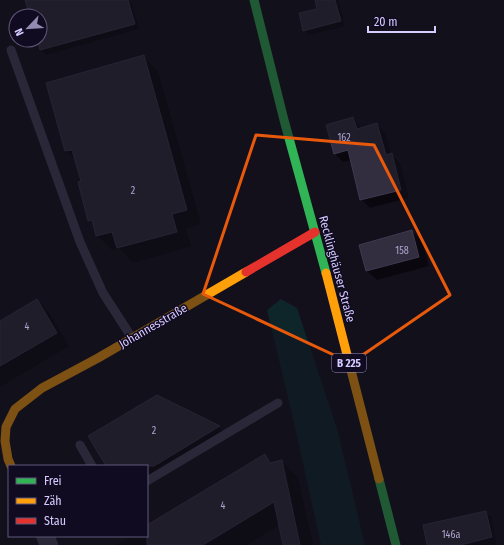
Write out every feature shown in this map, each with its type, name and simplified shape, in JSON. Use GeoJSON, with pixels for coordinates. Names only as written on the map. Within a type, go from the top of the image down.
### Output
{"type":"FeatureCollection","features":[{"type":"Feature","properties":{"kind":"main road","name":"Recklinghäuser Straße"},"geometry":{"type":"LineString","coordinates":[[254,0],[284,120],[315,232],[396,545]]}},
{"type":"Feature","properties":{"kind":"main road","name":"Johannesstraße"},"geometry":{"type":"LineString","coordinates":[[3,427],[15,409],[42,388],[132,338],[315,232]]}},
{"type":"Feature","properties":{"kind":"main road"},"geometry":{"type":"LineString","coordinates":[[3,427],[8,459],[11,465]]}},
{"type":"Feature","properties":{"kind":"lane"},"geometry":{"type":"LineString","coordinates":[[10,50],[80,242],[103,293],[132,338]]}},
{"type":"Feature","properties":{"kind":"lane"},"geometry":{"type":"LineString","coordinates":[[148,480],[278,403]]}},
{"type":"Feature","properties":{"kind":"lane"},"geometry":{"type":"LineString","coordinates":[[80,445],[91,465]]}},
{"type":"Feature","properties":{"kind":"highlighted area"},"geometry":{"type":"Polygon","coordinates":[[[256,135],[374,145],[450,295],[351,363],[203,294],[256,135]]]}},
{"type":"Feature","properties":{"kind":"green space"},"geometry":{"type":"Polygon","coordinates":[[[281,299],[297,308],[338,432],[365,545],[321,545],[267,310],[281,299]]]}},
{"type":"Feature","properties":{"kind":"building"},"geometry":{"type":"Polygon","coordinates":[[[25,0],[128,0],[135,24],[48,48],[48,8],[28,8],[25,0]]]}},
{"type":"Feature","properties":{"kind":"building"},"geometry":{"type":"Polygon","coordinates":[[[315,0],[335,0],[341,21],[303,31],[299,13],[317,9],[315,0]]]}},
{"type":"Feature","properties":{"kind":"building"},"geometry":{"type":"Polygon","coordinates":[[[144,55],[187,210],[172,214],[177,232],[117,248],[112,232],[96,236],[92,220],[88,221],[78,182],[81,181],[72,150],[65,151],[46,83],[144,55]]]}},
{"type":"Feature","properties":{"kind":"building"},"geometry":{"type":"Polygon","coordinates":[[[353,117],[357,129],[377,123],[386,155],[392,153],[401,190],[360,200],[348,150],[334,154],[326,125],[353,117]]]}},
{"type":"Feature","properties":{"kind":"building"},"geometry":{"type":"Polygon","coordinates":[[[412,230],[419,257],[366,271],[359,245],[412,230]]]}},
{"type":"Feature","properties":{"kind":"building"},"geometry":{"type":"Polygon","coordinates":[[[37,299],[57,333],[0,366],[0,321],[37,299]]]}},
{"type":"Feature","properties":{"kind":"building"},"geometry":{"type":"Polygon","coordinates":[[[157,395],[220,426],[154,466],[105,465],[88,436],[157,395]]]}},
{"type":"Feature","properties":{"kind":"building"},"geometry":{"type":"Polygon","coordinates":[[[265,454],[270,463],[282,460],[300,545],[283,545],[274,502],[203,545],[147,545],[148,524],[265,454]]]}},
{"type":"Feature","properties":{"kind":"building"},"geometry":{"type":"Polygon","coordinates":[[[486,511],[492,537],[461,545],[427,545],[423,525],[486,511]]]}},
{"type":"Feature","properties":{"kind":"traffic: fast"},"geometry":{"type":"LineString","coordinates":[[254,0],[284,120],[326,273]]}},
{"type":"Feature","properties":{"kind":"traffic: fast"},"geometry":{"type":"LineString","coordinates":[[379,479],[396,545]]}},
{"type":"Feature","properties":{"kind":"traffic: slow"},"geometry":{"type":"LineString","coordinates":[[11,465],[5,441],[6,427],[15,409],[42,388],[98,358],[246,272]]}},
{"type":"Feature","properties":{"kind":"traffic: slow"},"geometry":{"type":"LineString","coordinates":[[326,273],[379,479]]}},
{"type":"Feature","properties":{"kind":"traffic: jam"},"geometry":{"type":"LineString","coordinates":[[246,272],[315,232]]}}]}
